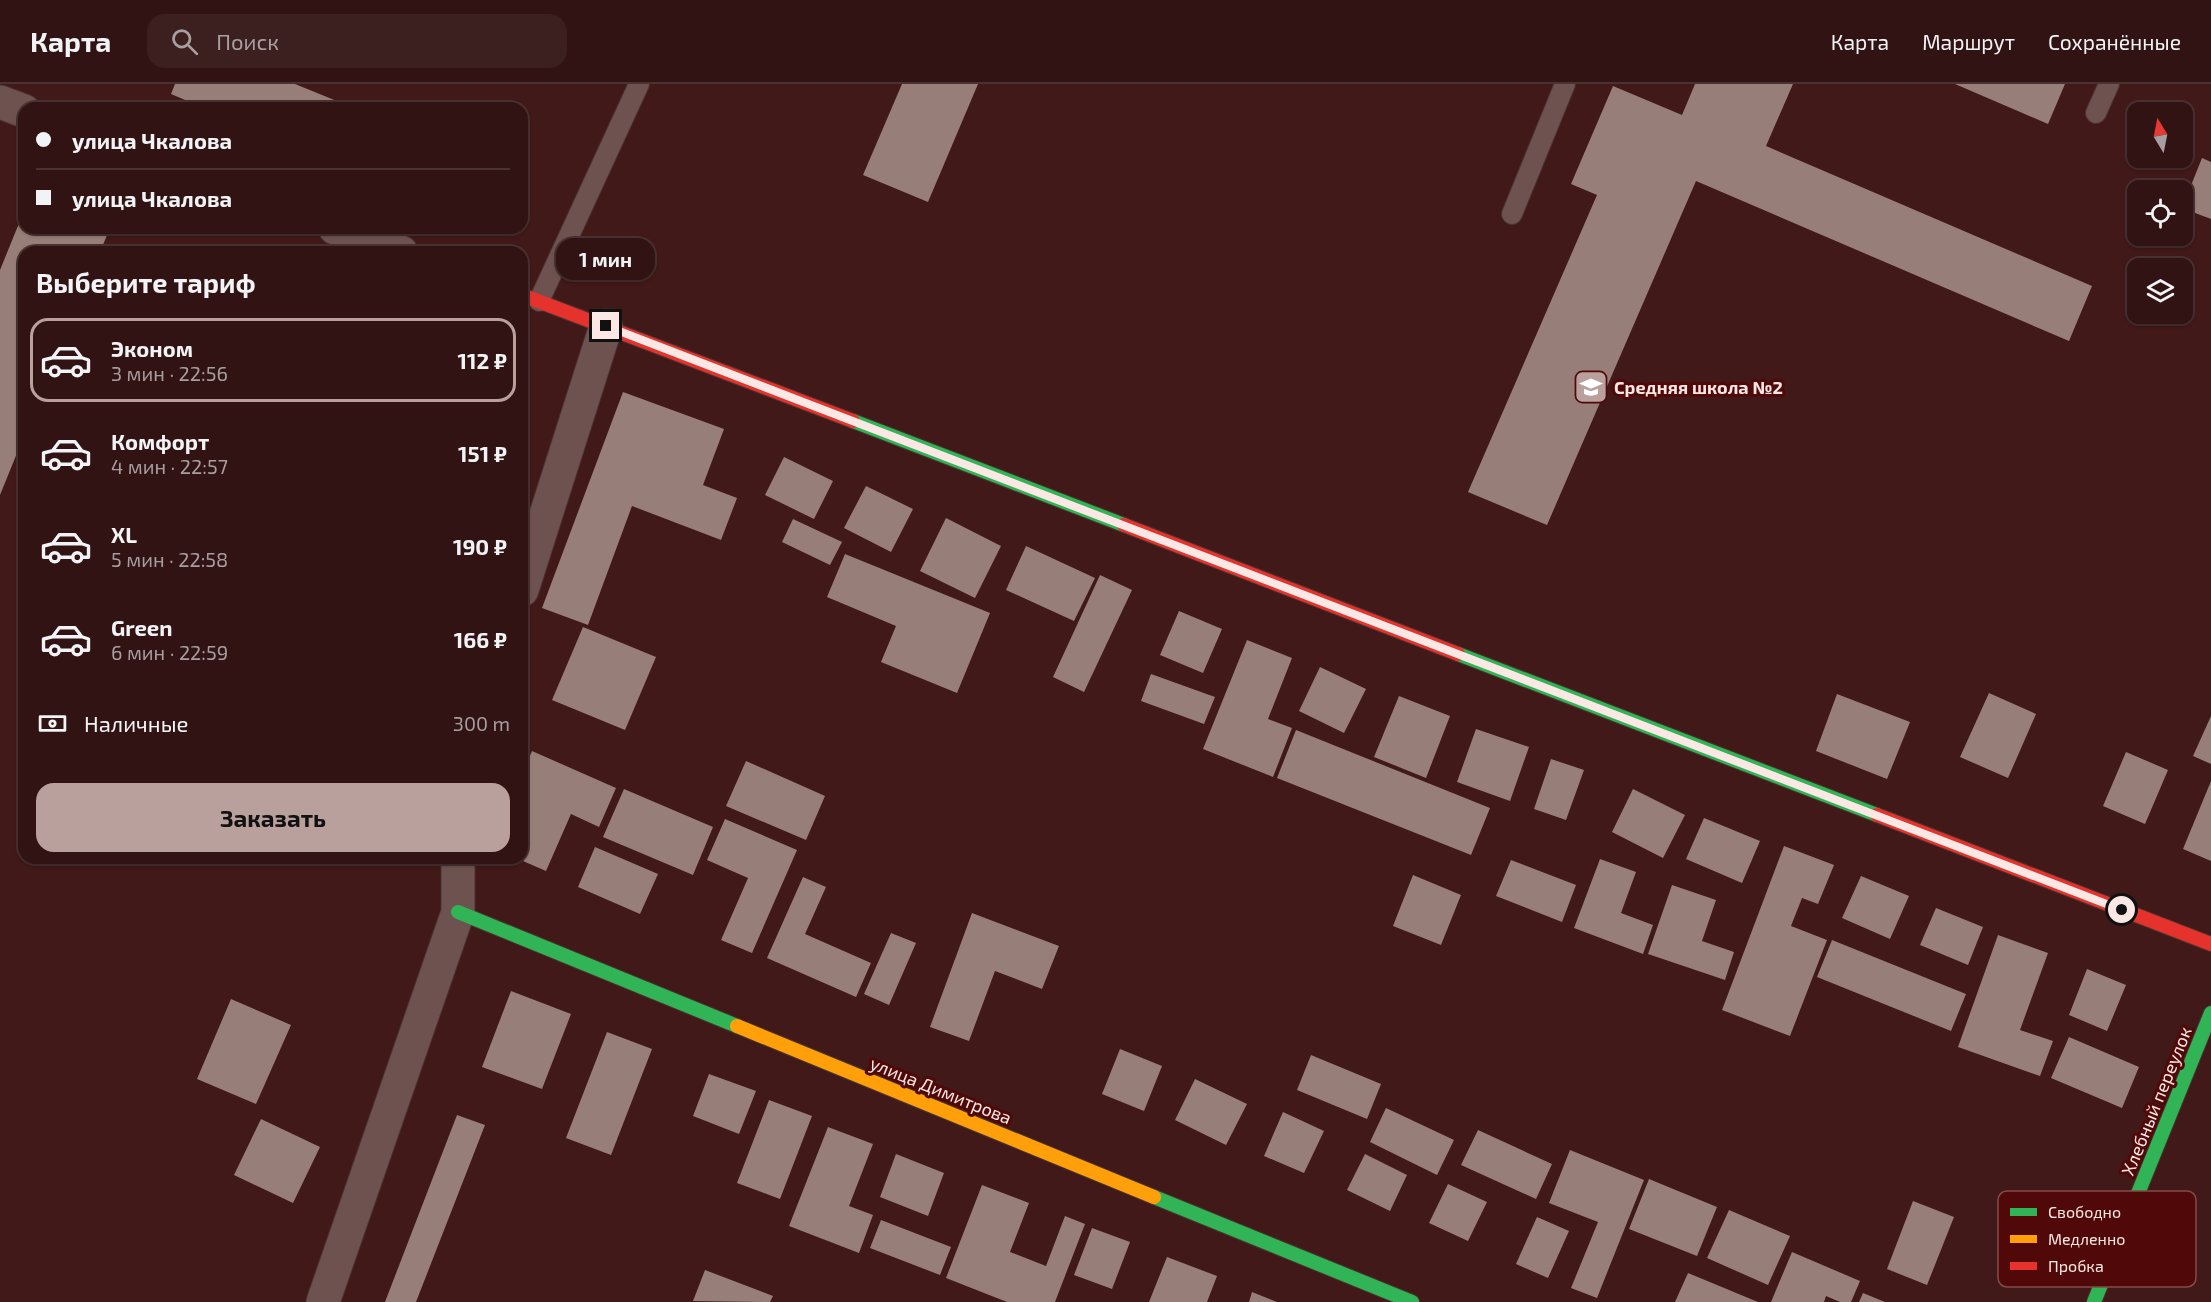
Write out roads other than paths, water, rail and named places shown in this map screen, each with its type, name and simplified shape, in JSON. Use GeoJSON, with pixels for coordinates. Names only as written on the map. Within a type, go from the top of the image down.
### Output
{"type":"FeatureCollection","features":[{"type":"Feature","properties":{"kind":"street"},"geometry":{"type":"LineString","coordinates":[[0,102],[18,109]]}},
{"type":"Feature","properties":{"kind":"street"},"geometry":{"type":"LineString","coordinates":[[352,234],[384,246]]}},
{"type":"Feature","properties":{"kind":"street"},"geometry":{"type":"LineString","coordinates":[[530,298],[2211,944]]}},
{"type":"Feature","properties":{"kind":"street"},"geometry":{"type":"LineString","coordinates":[[528,571],[606,326]]}},
{"type":"Feature","properties":{"kind":"street"},"geometry":{"type":"LineString","coordinates":[[323,1302],[458,912],[458,864]]}},
{"type":"Feature","properties":{"kind":"street","name":"улица Димитрова"},"geometry":{"type":"LineString","coordinates":[[458,912],[1412,1302]]}},
{"type":"Feature","properties":{"kind":"street","name":"Хлебный переулок"},"geometry":{"type":"LineString","coordinates":[[2139,1191],[2211,1013]]}},
{"type":"Feature","properties":{"kind":"street","name":"Хлебный переулок"},"geometry":{"type":"LineString","coordinates":[[2094,1302],[2100,1287]]}},
{"type":"Feature","properties":{"kind":"lane"},"geometry":{"type":"LineString","coordinates":[[530,298],[639,84]]}},
{"type":"Feature","properties":{"kind":"lane"},"geometry":{"type":"LineString","coordinates":[[1512,214],[1565,84]]}},
{"type":"Feature","properties":{"kind":"lane"},"geometry":{"type":"LineString","coordinates":[[2096,113],[2109,84]]}},
{"type":"Feature","properties":{"kind":"place","name":"Средняя школа №2"},"geometry":{"type":"Point","coordinates":[1591,387]}}]}
